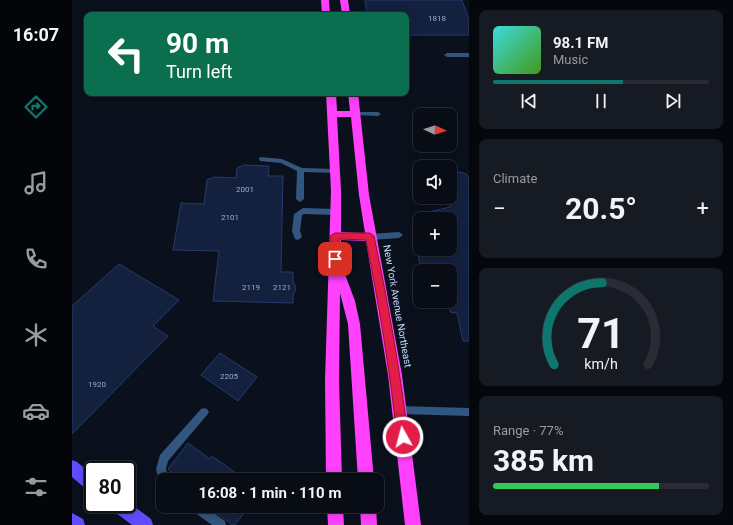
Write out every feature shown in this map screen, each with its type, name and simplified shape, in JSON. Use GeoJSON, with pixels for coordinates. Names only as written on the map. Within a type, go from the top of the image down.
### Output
{"type":"FeatureCollection","features":[{"type":"Feature","properties":{"kind":"highway"},"geometry":{"type":"LineString","coordinates":[[325,0],[326,12]]}},
{"type":"Feature","properties":{"kind":"highway"},"geometry":{"type":"LineString","coordinates":[[344,0],[346,12]]}},
{"type":"Feature","properties":{"kind":"highway"},"geometry":{"type":"LineString","coordinates":[[331,96],[336,171],[332,380],[334,473]]}},
{"type":"Feature","properties":{"kind":"highway","name":"New York Avenue Northeast"},"geometry":{"type":"LineString","coordinates":[[353,96],[370,236],[387,320],[400,410],[413,525]]}},
{"type":"Feature","properties":{"kind":"highway"},"geometry":{"type":"LineString","coordinates":[[332,114],[355,114]]}},
{"type":"Feature","properties":{"kind":"highway"},"geometry":{"type":"LineString","coordinates":[[335,236],[370,236]]}},
{"type":"Feature","properties":{"kind":"highway"},"geometry":{"type":"LineString","coordinates":[[335,259],[349,301],[354,324],[365,473]]}},
{"type":"Feature","properties":{"kind":"highway"},"geometry":{"type":"LineString","coordinates":[[335,513],[336,525]]}},
{"type":"Feature","properties":{"kind":"highway"},"geometry":{"type":"LineString","coordinates":[[368,513],[369,525]]}},
{"type":"Feature","properties":{"kind":"main road"},"geometry":{"type":"LineString","coordinates":[[72,467],[84,477]]}},
{"type":"Feature","properties":{"kind":"main road"},"geometry":{"type":"LineString","coordinates":[[130,513],[145,525]]}},
{"type":"Feature","properties":{"kind":"main road"},"geometry":{"type":"LineString","coordinates":[[72,521],[77,525]]}},
{"type":"Feature","properties":{"kind":"lane"},"geometry":{"type":"LineString","coordinates":[[447,55],[469,55]]}},
{"type":"Feature","properties":{"kind":"lane"},"geometry":{"type":"LineString","coordinates":[[355,114],[378,114]]}},
{"type":"Feature","properties":{"kind":"lane"},"geometry":{"type":"LineString","coordinates":[[262,159],[282,160],[301,170],[336,171]]}},
{"type":"Feature","properties":{"kind":"lane"},"geometry":{"type":"LineString","coordinates":[[300,199],[301,170]]}},
{"type":"Feature","properties":{"kind":"lane"},"geometry":{"type":"LineString","coordinates":[[298,237],[296,231],[298,214],[303,211],[336,212]]}},
{"type":"Feature","properties":{"kind":"lane"},"geometry":{"type":"LineString","coordinates":[[370,236],[399,235]]}},
{"type":"Feature","properties":{"kind":"lane"},"geometry":{"type":"LineString","coordinates":[[400,410],[469,412]]}},
{"type":"Feature","properties":{"kind":"lane"},"geometry":{"type":"LineString","coordinates":[[162,473],[161,469],[164,458],[204,412]]}},
{"type":"Feature","properties":{"kind":"lane"},"geometry":{"type":"LineString","coordinates":[[205,513],[221,525]]}},
{"type":"Feature","properties":{"kind":"building"},"geometry":{"type":"Polygon","coordinates":[[[365,0],[462,0],[469,20],[469,35],[409,35],[409,12],[367,12],[365,0]]]}},
{"type":"Feature","properties":{"kind":"building"},"geometry":{"type":"Polygon","coordinates":[[[244,165],[269,166],[268,176],[283,176],[281,272],[293,272],[293,281],[296,288],[293,296],[293,303],[213,301],[219,251],[173,250],[181,203],[204,204],[207,180],[214,177],[236,178],[237,168],[244,165]]]}},
{"type":"Feature","properties":{"kind":"building"},"geometry":{"type":"Polygon","coordinates":[[[460,172],[466,174],[469,178],[469,341],[463,341],[457,313],[450,312],[450,308],[457,308],[457,264],[420,264],[418,256],[457,256],[457,212],[429,212],[450,207],[450,204],[457,204],[457,173],[460,172]]]}},
{"type":"Feature","properties":{"kind":"building"},"geometry":{"type":"Polygon","coordinates":[[[119,264],[179,300],[153,326],[168,336],[72,434],[72,306],[119,264]]]}},
{"type":"Feature","properties":{"kind":"building"},"geometry":{"type":"Polygon","coordinates":[[[220,353],[257,377],[238,401],[201,375],[220,353]]]}},
{"type":"Feature","properties":{"kind":"building"},"geometry":{"type":"Polygon","coordinates":[[[188,443],[210,459],[212,456],[236,473],[172,473],[168,469],[188,443]]]}},
{"type":"Feature","properties":{"kind":"building"},"geometry":{"type":"Polygon","coordinates":[[[217,513],[244,513],[235,525],[232,525],[217,513]]]}},
{"type":"Feature","properties":{"kind":"route"},"geometry":{"type":"LineString","coordinates":[[335,259],[335,236],[370,236],[387,320],[396,375],[403,437]]}}]}
